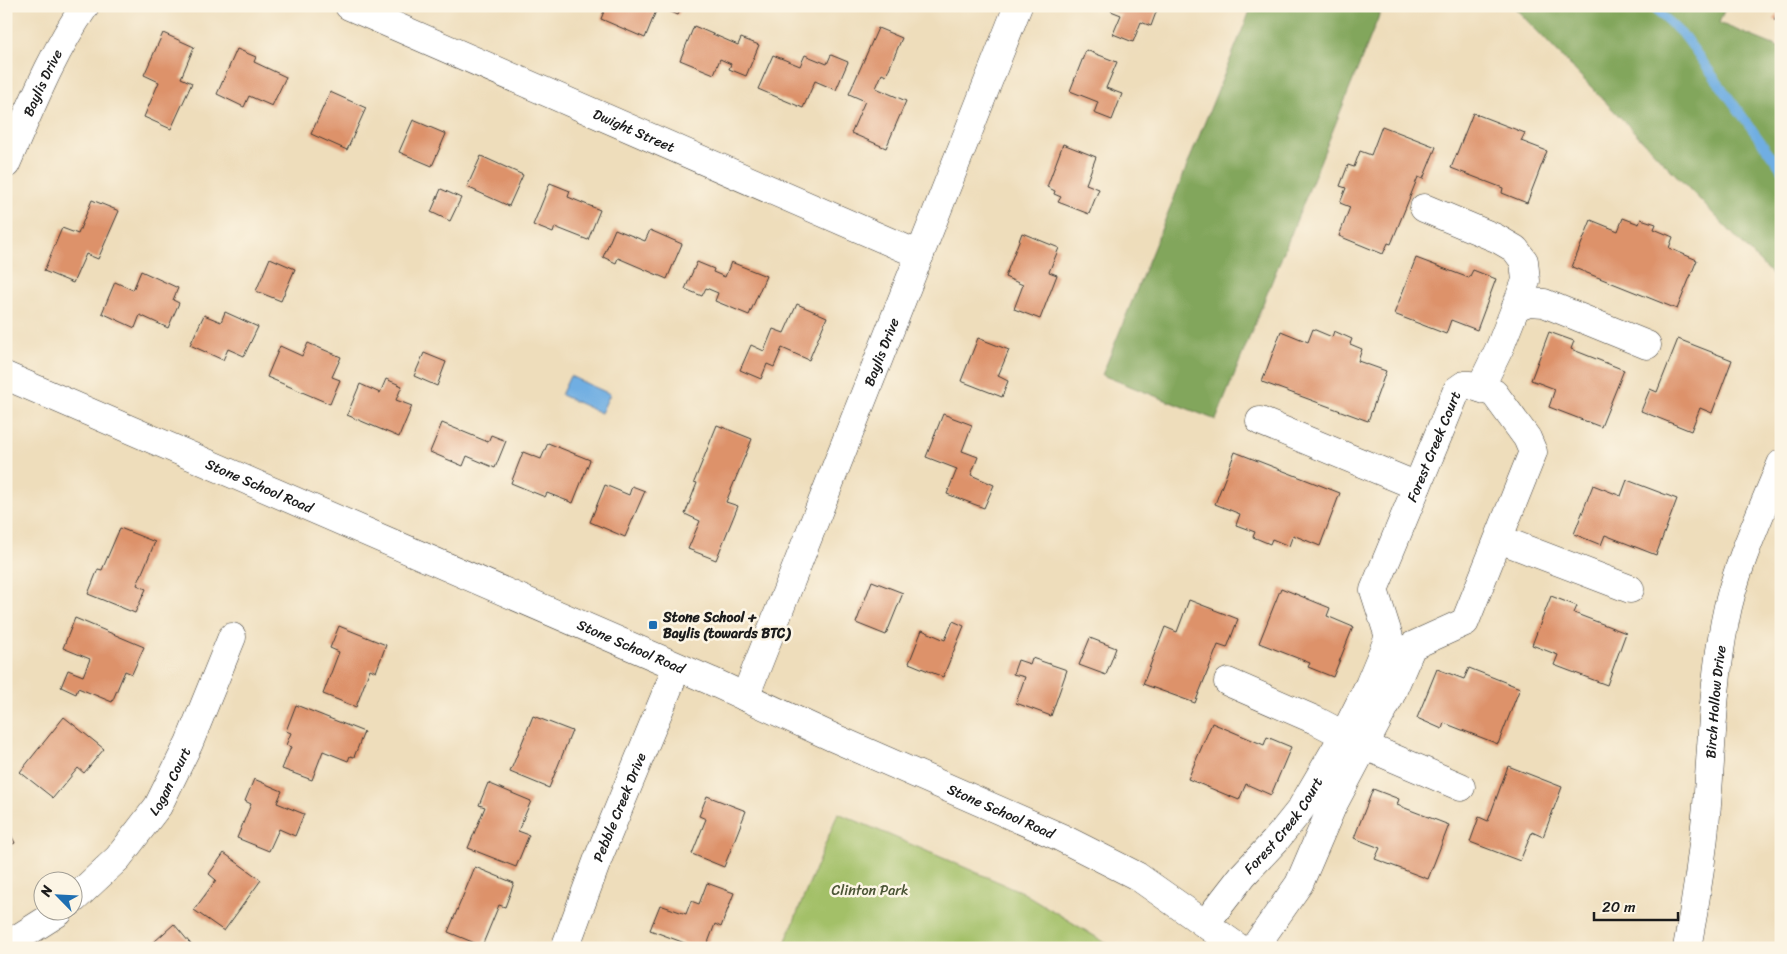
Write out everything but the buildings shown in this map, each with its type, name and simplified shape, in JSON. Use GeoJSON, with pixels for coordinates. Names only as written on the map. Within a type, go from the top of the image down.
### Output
{"type":"FeatureCollection","features":[{"type":"Feature","properties":{"kind":"street","name":"Baylis Drive"},"geometry":{"type":"LineString","coordinates":[[6,164],[44,78],[73,23],[85,6]]}},
{"type":"Feature","properties":{"kind":"street","name":"Dwight Street"},"geometry":{"type":"LineString","coordinates":[[349,6],[920,255]]}},
{"type":"Feature","properties":{"kind":"street","name":"Baylis Drive"},"geometry":{"type":"LineString","coordinates":[[745,697],[1018,6]]}},
{"type":"Feature","properties":{"kind":"street"},"geometry":{"type":"LineString","coordinates":[[1424,208],[1496,238],[1515,249],[1524,261],[1526,281],[1500,347],[1480,388]]}},
{"type":"Feature","properties":{"kind":"street"},"geometry":{"type":"LineString","coordinates":[[1516,307],[1529,302],[1544,303],[1647,345]]}},
{"type":"Feature","properties":{"kind":"street","name":"Stone School Road"},"geometry":{"type":"LineString","coordinates":[[6,376],[677,667],[1060,838],[1137,876],[1239,948]]}},
{"type":"Feature","properties":{"kind":"street","name":"Forest Creek Court"},"geometry":{"type":"LineString","coordinates":[[1254,948],[1299,884],[1332,807],[1354,740],[1369,685],[1400,642],[1465,622],[1533,452],[1527,438],[1494,393],[1470,385],[1464,385],[1457,390],[1374,590],[1400,642]]}},
{"type":"Feature","properties":{"kind":"street"},"geometry":{"type":"LineString","coordinates":[[1260,421],[1417,486]]}},
{"type":"Feature","properties":{"kind":"street","name":"Birch Hollow Drive"},"geometry":{"type":"LineString","coordinates":[[1687,948],[1697,895],[1716,679],[1725,619],[1740,566],[1772,511],[1781,464]]}},
{"type":"Feature","properties":{"kind":"street"},"geometry":{"type":"LineString","coordinates":[[1499,539],[1630,589]]}},
{"type":"Feature","properties":{"kind":"street","name":"Logan Court"},"geometry":{"type":"LineString","coordinates":[[82,892],[118,858],[158,806],[189,743],[232,637]]}},
{"type":"Feature","properties":{"kind":"street","name":"Pebble Creek Drive"},"geometry":{"type":"LineString","coordinates":[[565,948],[599,856],[677,667]]}},
{"type":"Feature","properties":{"kind":"street"},"geometry":{"type":"LineString","coordinates":[[1228,682],[1461,787]]}},
{"type":"Feature","properties":{"kind":"street","name":"Forest Creek Court"},"geometry":{"type":"LineString","coordinates":[[1206,924],[1243,876],[1276,840],[1354,740]]}},
{"type":"Feature","properties":{"kind":"street"},"geometry":{"type":"LineString","coordinates":[[6,944],[43,922]]}},
{"type":"Feature","properties":{"kind":"green space"},"geometry":{"type":"Polygon","coordinates":[[[1252,6],[1383,6],[1216,420],[1102,375],[1252,6]]]}},
{"type":"Feature","properties":{"kind":"green space"},"geometry":{"type":"Polygon","coordinates":[[[1513,6],[1726,6],[1719,23],[1781,48],[1781,284],[1513,6]]]}},
{"type":"Feature","properties":{"kind":"green space","name":"Clinton Park"},"geometry":{"type":"Polygon","coordinates":[[[838,813],[1022,892],[1114,948],[783,948],[838,813]]]}},
{"type":"Feature","properties":{"kind":"water"},"geometry":{"type":"Polygon","coordinates":[[[570,376],[610,394],[601,413],[561,395],[570,376]]]}},
{"type":"Feature","properties":{"kind":"waterway"},"geometry":{"type":"LineString","coordinates":[[1652,6],[1685,37],[1781,169]]}},
{"type":"Feature","properties":{"kind":"place","name":"Stone School + Baylis (towards BTC)"},"geometry":{"type":"Point","coordinates":[653,625]}}]}
